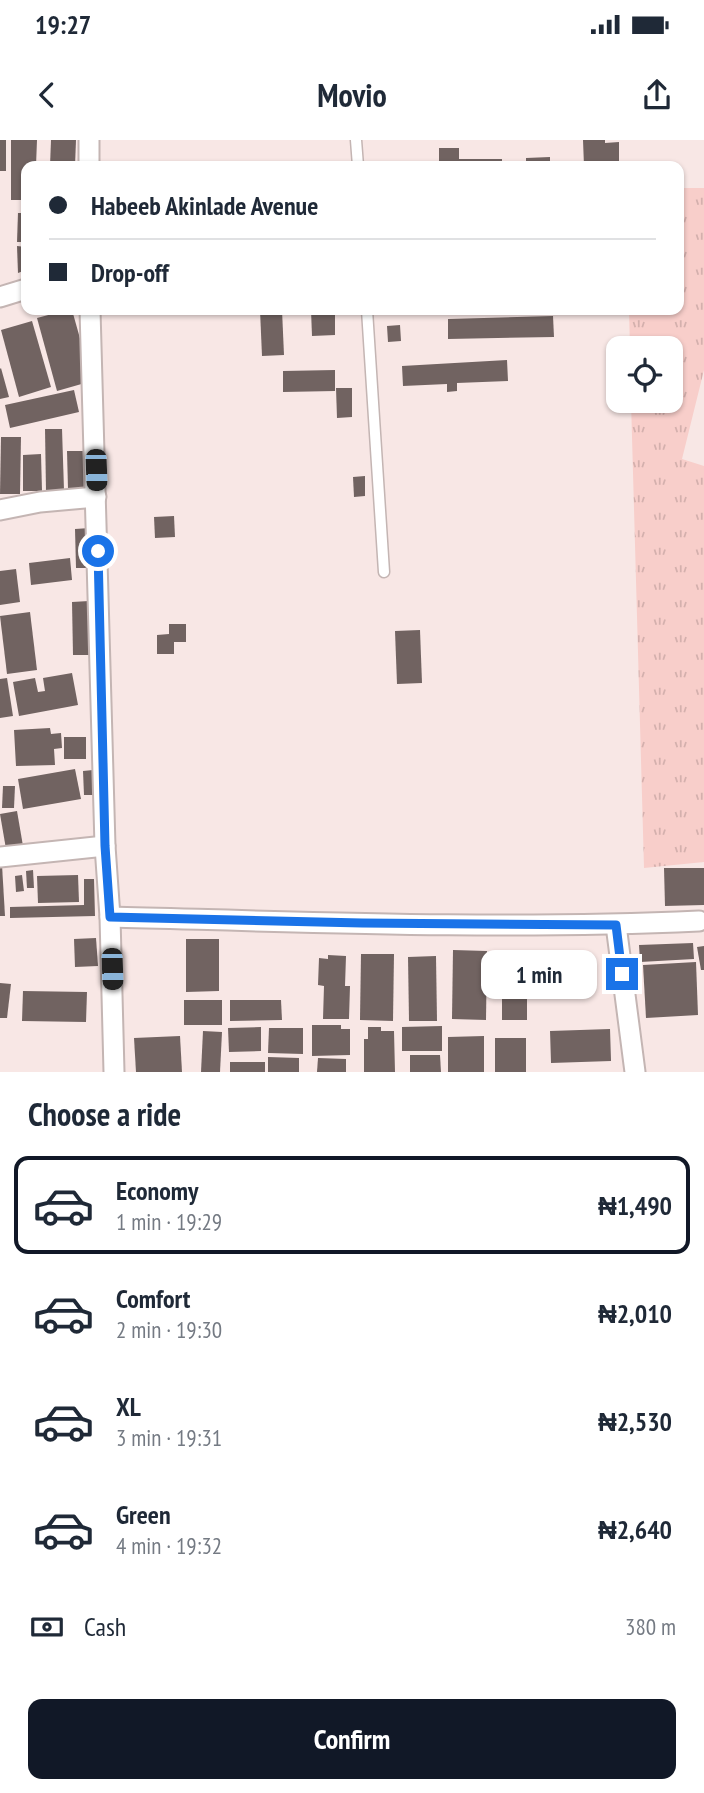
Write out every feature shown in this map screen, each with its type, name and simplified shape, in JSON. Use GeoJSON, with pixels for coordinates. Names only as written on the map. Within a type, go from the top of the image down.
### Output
{"type":"FeatureCollection","features":[{"type":"Feature","properties":{"kind":"street"},"geometry":{"type":"LineString","coordinates":[[89,140],[89,161]]}},
{"type":"Feature","properties":{"kind":"street"},"geometry":{"type":"LineString","coordinates":[[0,297],[21,291]]}},
{"type":"Feature","properties":{"kind":"street"},"geometry":{"type":"LineString","coordinates":[[90,315],[114,1072]]}},
{"type":"Feature","properties":{"kind":"street"},"geometry":{"type":"LineString","coordinates":[[0,510],[40,502],[96,497]]}},
{"type":"Feature","properties":{"kind":"street"},"geometry":{"type":"LineString","coordinates":[[0,857],[105,846]]}},
{"type":"Feature","properties":{"kind":"street"},"geometry":{"type":"LineString","coordinates":[[110,917],[616,925],[699,921]]}},
{"type":"Feature","properties":{"kind":"street"},"geometry":{"type":"LineString","coordinates":[[616,925],[635,1072]]}},
{"type":"Feature","properties":{"kind":"lane"},"geometry":{"type":"LineString","coordinates":[[356,140],[358,161]]}},
{"type":"Feature","properties":{"kind":"lane"},"geometry":{"type":"LineString","coordinates":[[367,315],[384,572]]}},
{"type":"Feature","properties":{"kind":"green space"},"geometry":{"type":"Polygon","coordinates":[[[684,188],[704,188],[704,370],[682,459],[704,466],[704,862],[644,868],[631,413],[683,413],[683,336],[630,336],[629,315],[684,315],[684,188]]]}},
{"type":"Feature","properties":{"kind":"building"},"geometry":{"type":"Polygon","coordinates":[[[0,140],[6,140],[6,171],[0,171],[0,140]]]}},
{"type":"Feature","properties":{"kind":"building"},"geometry":{"type":"Polygon","coordinates":[[[11,140],[37,140],[36,161],[21,161],[21,200],[11,200],[11,140]]]}},
{"type":"Feature","properties":{"kind":"building"},"geometry":{"type":"Polygon","coordinates":[[[51,140],[76,140],[75,161],[50,161],[51,140]]]}},
{"type":"Feature","properties":{"kind":"building"},"geometry":{"type":"Polygon","coordinates":[[[583,140],[619,142],[619,161],[584,161],[583,140]]]}},
{"type":"Feature","properties":{"kind":"building"},"geometry":{"type":"Polygon","coordinates":[[[439,148],[459,148],[459,159],[502,159],[502,161],[439,161],[439,148]]]}},
{"type":"Feature","properties":{"kind":"building"},"geometry":{"type":"Polygon","coordinates":[[[550,157],[550,161],[526,161],[526,158],[550,157]]]}},
{"type":"Feature","properties":{"kind":"building"},"geometry":{"type":"Polygon","coordinates":[[[18,213],[21,213],[21,242],[17,242],[18,213]]]}},
{"type":"Feature","properties":{"kind":"building"},"geometry":{"type":"Polygon","coordinates":[[[17,246],[21,246],[21,272],[18,273],[17,246]]]}},
{"type":"Feature","properties":{"kind":"building"},"geometry":{"type":"Polygon","coordinates":[[[73,315],[92,381],[57,391],[37,318],[73,315]]]}},
{"type":"Feature","properties":{"kind":"building"},"geometry":{"type":"Polygon","coordinates":[[[260,315],[282,315],[284,355],[262,356],[260,315]]]}},
{"type":"Feature","properties":{"kind":"building"},"geometry":{"type":"Polygon","coordinates":[[[311,315],[335,315],[335,335],[312,336],[311,315]]]}},
{"type":"Feature","properties":{"kind":"building"},"geometry":{"type":"Polygon","coordinates":[[[553,316],[554,337],[448,339],[448,319],[553,316]]]}},
{"type":"Feature","properties":{"kind":"building"},"geometry":{"type":"Polygon","coordinates":[[[32,321],[51,387],[19,397],[1,330],[32,321]]]}},
{"type":"Feature","properties":{"kind":"building"},"geometry":{"type":"Polygon","coordinates":[[[400,325],[401,341],[388,342],[387,326],[400,325]]]}},
{"type":"Feature","properties":{"kind":"building"},"geometry":{"type":"Polygon","coordinates":[[[507,360],[508,381],[457,383],[457,391],[447,392],[447,384],[403,386],[402,366],[507,360]]]}},
{"type":"Feature","properties":{"kind":"building"},"geometry":{"type":"Polygon","coordinates":[[[0,369],[9,397],[0,399],[0,369]]]}},
{"type":"Feature","properties":{"kind":"building"},"geometry":{"type":"Polygon","coordinates":[[[335,370],[335,391],[283,392],[283,371],[335,370]]]}},
{"type":"Feature","properties":{"kind":"building"},"geometry":{"type":"Polygon","coordinates":[[[336,388],[352,388],[352,417],[337,418],[336,388]]]}},
{"type":"Feature","properties":{"kind":"building"},"geometry":{"type":"Polygon","coordinates":[[[74,390],[79,412],[10,428],[5,405],[74,390]]]}},
{"type":"Feature","properties":{"kind":"building"},"geometry":{"type":"Polygon","coordinates":[[[45,429],[62,429],[64,490],[46,491],[45,429]]]}},
{"type":"Feature","properties":{"kind":"building"},"geometry":{"type":"Polygon","coordinates":[[[1,437],[21,437],[20,494],[0,494],[1,437]]]}},
{"type":"Feature","properties":{"kind":"building"},"geometry":{"type":"Polygon","coordinates":[[[67,451],[85,451],[86,489],[68,489],[67,451]]]}},
{"type":"Feature","properties":{"kind":"building"},"geometry":{"type":"Polygon","coordinates":[[[41,454],[42,491],[23,491],[23,455],[41,454]]]}},
{"type":"Feature","properties":{"kind":"building"},"geometry":{"type":"Polygon","coordinates":[[[365,476],[365,496],[354,497],[353,477],[365,476]]]}},
{"type":"Feature","properties":{"kind":"building"},"geometry":{"type":"Polygon","coordinates":[[[174,516],[175,537],[155,538],[154,517],[174,516]]]}},
{"type":"Feature","properties":{"kind":"building"},"geometry":{"type":"Polygon","coordinates":[[[90,528],[91,568],[76,568],[75,529],[90,528]]]}},
{"type":"Feature","properties":{"kind":"building"},"geometry":{"type":"Polygon","coordinates":[[[70,558],[72,580],[31,585],[29,563],[70,558]]]}},
{"type":"Feature","properties":{"kind":"building"},"geometry":{"type":"Polygon","coordinates":[[[16,569],[20,602],[0,605],[0,571],[16,569]]]}},
{"type":"Feature","properties":{"kind":"building"},"geometry":{"type":"Polygon","coordinates":[[[89,601],[91,655],[73,655],[72,602],[89,601]]]}},
{"type":"Feature","properties":{"kind":"building"},"geometry":{"type":"Polygon","coordinates":[[[30,612],[37,670],[7,674],[0,616],[30,612]]]}},
{"type":"Feature","properties":{"kind":"building"},"geometry":{"type":"Polygon","coordinates":[[[169,624],[186,624],[186,642],[174,642],[174,654],[157,654],[157,635],[169,634],[169,624]]]}},
{"type":"Feature","properties":{"kind":"building"},"geometry":{"type":"Polygon","coordinates":[[[420,630],[422,683],[397,684],[395,631],[420,630]]]}},
{"type":"Feature","properties":{"kind":"building"},"geometry":{"type":"Polygon","coordinates":[[[72,673],[78,705],[19,716],[13,682],[35,678],[38,692],[45,691],[43,678],[72,673]]]}},
{"type":"Feature","properties":{"kind":"building"},"geometry":{"type":"Polygon","coordinates":[[[7,678],[13,716],[0,718],[0,679],[7,678]]]}},
{"type":"Feature","properties":{"kind":"building"},"geometry":{"type":"Polygon","coordinates":[[[50,728],[51,734],[61,733],[62,748],[54,749],[55,765],[16,766],[14,730],[50,728]]]}},
{"type":"Feature","properties":{"kind":"building"},"geometry":{"type":"Polygon","coordinates":[[[64,737],[86,737],[86,759],[64,759],[64,737]]]}},
{"type":"Feature","properties":{"kind":"building"},"geometry":{"type":"Polygon","coordinates":[[[75,769],[81,799],[23,809],[18,779],[75,769]]]}},
{"type":"Feature","properties":{"kind":"building"},"geometry":{"type":"Polygon","coordinates":[[[93,770],[94,795],[84,795],[83,771],[93,770]]]}},
{"type":"Feature","properties":{"kind":"building"},"geometry":{"type":"Polygon","coordinates":[[[3,786],[15,786],[14,808],[2,808],[3,786]]]}},
{"type":"Feature","properties":{"kind":"building"},"geometry":{"type":"Polygon","coordinates":[[[17,811],[23,846],[6,849],[0,814],[17,811]]]}},
{"type":"Feature","properties":{"kind":"building"},"geometry":{"type":"Polygon","coordinates":[[[2,865],[5,916],[0,916],[2,865]]]}},
{"type":"Feature","properties":{"kind":"building"},"geometry":{"type":"Polygon","coordinates":[[[664,868],[704,868],[704,905],[665,906],[664,868]]]}},
{"type":"Feature","properties":{"kind":"building"},"geometry":{"type":"Polygon","coordinates":[[[33,870],[34,888],[27,888],[26,871],[33,870]]]}},
{"type":"Feature","properties":{"kind":"building"},"geometry":{"type":"Polygon","coordinates":[[[22,875],[24,891],[16,892],[15,876],[22,875]]]}},
{"type":"Feature","properties":{"kind":"building"},"geometry":{"type":"Polygon","coordinates":[[[78,875],[79,902],[38,903],[37,876],[78,875]]]}},
{"type":"Feature","properties":{"kind":"building"},"geometry":{"type":"Polygon","coordinates":[[[84,879],[94,879],[95,916],[10,918],[10,907],[84,905],[84,879]]]}},
{"type":"Feature","properties":{"kind":"building"},"geometry":{"type":"Polygon","coordinates":[[[96,938],[98,966],[75,967],[74,939],[96,938]]]}},
{"type":"Feature","properties":{"kind":"building"},"geometry":{"type":"Polygon","coordinates":[[[186,939],[219,939],[219,991],[186,992],[186,939]]]}},
{"type":"Feature","properties":{"kind":"building"},"geometry":{"type":"Polygon","coordinates":[[[693,943],[694,959],[640,962],[639,945],[693,943]]]}},
{"type":"Feature","properties":{"kind":"building"},"geometry":{"type":"Polygon","coordinates":[[[704,946],[704,970],[701,970],[697,947],[704,946]]]}},
{"type":"Feature","properties":{"kind":"building"},"geometry":{"type":"Polygon","coordinates":[[[453,950],[487,951],[486,1020],[452,1019],[453,950]]]}},
{"type":"Feature","properties":{"kind":"building"},"geometry":{"type":"Polygon","coordinates":[[[361,954],[394,954],[393,1021],[360,1020],[361,954]]]}},
{"type":"Feature","properties":{"kind":"building"},"geometry":{"type":"Polygon","coordinates":[[[328,955],[346,956],[345,986],[350,986],[349,1019],[323,1019],[324,986],[318,985],[319,958],[328,959],[328,955]]]}},
{"type":"Feature","properties":{"kind":"building"},"geometry":{"type":"Polygon","coordinates":[[[436,956],[437,1021],[409,1021],[408,957],[436,956]]]}},
{"type":"Feature","properties":{"kind":"building"},"geometry":{"type":"Polygon","coordinates":[[[498,959],[527,961],[527,1020],[502,1020],[502,995],[495,992],[498,959]]]}},
{"type":"Feature","properties":{"kind":"building"},"geometry":{"type":"Polygon","coordinates":[[[696,962],[698,1015],[646,1018],[643,965],[696,962]]]}},
{"type":"Feature","properties":{"kind":"building"},"geometry":{"type":"Polygon","coordinates":[[[0,983],[11,984],[7,1018],[0,1018],[0,983]]]}},
{"type":"Feature","properties":{"kind":"building"},"geometry":{"type":"Polygon","coordinates":[[[23,991],[87,992],[86,1022],[22,1021],[23,991]]]}},
{"type":"Feature","properties":{"kind":"building"},"geometry":{"type":"Polygon","coordinates":[[[184,1000],[222,1000],[222,1025],[184,1025],[184,1000]]]}},
{"type":"Feature","properties":{"kind":"building"},"geometry":{"type":"Polygon","coordinates":[[[230,1000],[281,1000],[282,1020],[230,1021],[230,1000]]]}},
{"type":"Feature","properties":{"kind":"building"},"geometry":{"type":"Polygon","coordinates":[[[312,1025],[341,1025],[341,1029],[350,1029],[350,1055],[312,1056],[312,1025]]]}},
{"type":"Feature","properties":{"kind":"building"},"geometry":{"type":"Polygon","coordinates":[[[442,1026],[442,1051],[402,1051],[402,1027],[442,1026]]]}},
{"type":"Feature","properties":{"kind":"building"},"geometry":{"type":"Polygon","coordinates":[[[261,1027],[261,1051],[229,1052],[228,1028],[261,1027]]]}},
{"type":"Feature","properties":{"kind":"building"},"geometry":{"type":"Polygon","coordinates":[[[368,1027],[394,1031],[395,1072],[364,1072],[364,1039],[368,1039],[368,1027]]]}},
{"type":"Feature","properties":{"kind":"building"},"geometry":{"type":"Polygon","coordinates":[[[269,1028],[303,1028],[303,1054],[268,1053],[269,1028]]]}},
{"type":"Feature","properties":{"kind":"building"},"geometry":{"type":"Polygon","coordinates":[[[610,1029],[611,1061],[551,1063],[550,1031],[610,1029]]]}},
{"type":"Feature","properties":{"kind":"building"},"geometry":{"type":"Polygon","coordinates":[[[203,1031],[222,1032],[220,1072],[201,1072],[203,1031]]]}},
{"type":"Feature","properties":{"kind":"building"},"geometry":{"type":"Polygon","coordinates":[[[180,1036],[182,1072],[136,1072],[134,1038],[180,1036]]]}},
{"type":"Feature","properties":{"kind":"building"},"geometry":{"type":"Polygon","coordinates":[[[484,1036],[484,1072],[448,1072],[448,1037],[484,1036]]]}},
{"type":"Feature","properties":{"kind":"building"},"geometry":{"type":"Polygon","coordinates":[[[495,1038],[526,1038],[526,1072],[495,1072],[495,1038]]]}},
{"type":"Feature","properties":{"kind":"building"},"geometry":{"type":"Polygon","coordinates":[[[410,1055],[440,1055],[441,1072],[410,1072],[410,1055]]]}},
{"type":"Feature","properties":{"kind":"building"},"geometry":{"type":"Polygon","coordinates":[[[268,1057],[299,1058],[299,1072],[268,1072],[268,1057]]]}},
{"type":"Feature","properties":{"kind":"building"},"geometry":{"type":"Polygon","coordinates":[[[318,1058],[346,1059],[346,1072],[317,1072],[318,1058]]]}},
{"type":"Feature","properties":{"kind":"building"},"geometry":{"type":"Polygon","coordinates":[[[230,1062],[265,1062],[265,1072],[230,1072],[230,1062]]]}},
{"type":"Feature","properties":{"kind":"route"},"geometry":{"type":"LineString","coordinates":[[98,551],[105,846],[110,917],[616,925],[622,974]]}}]}
